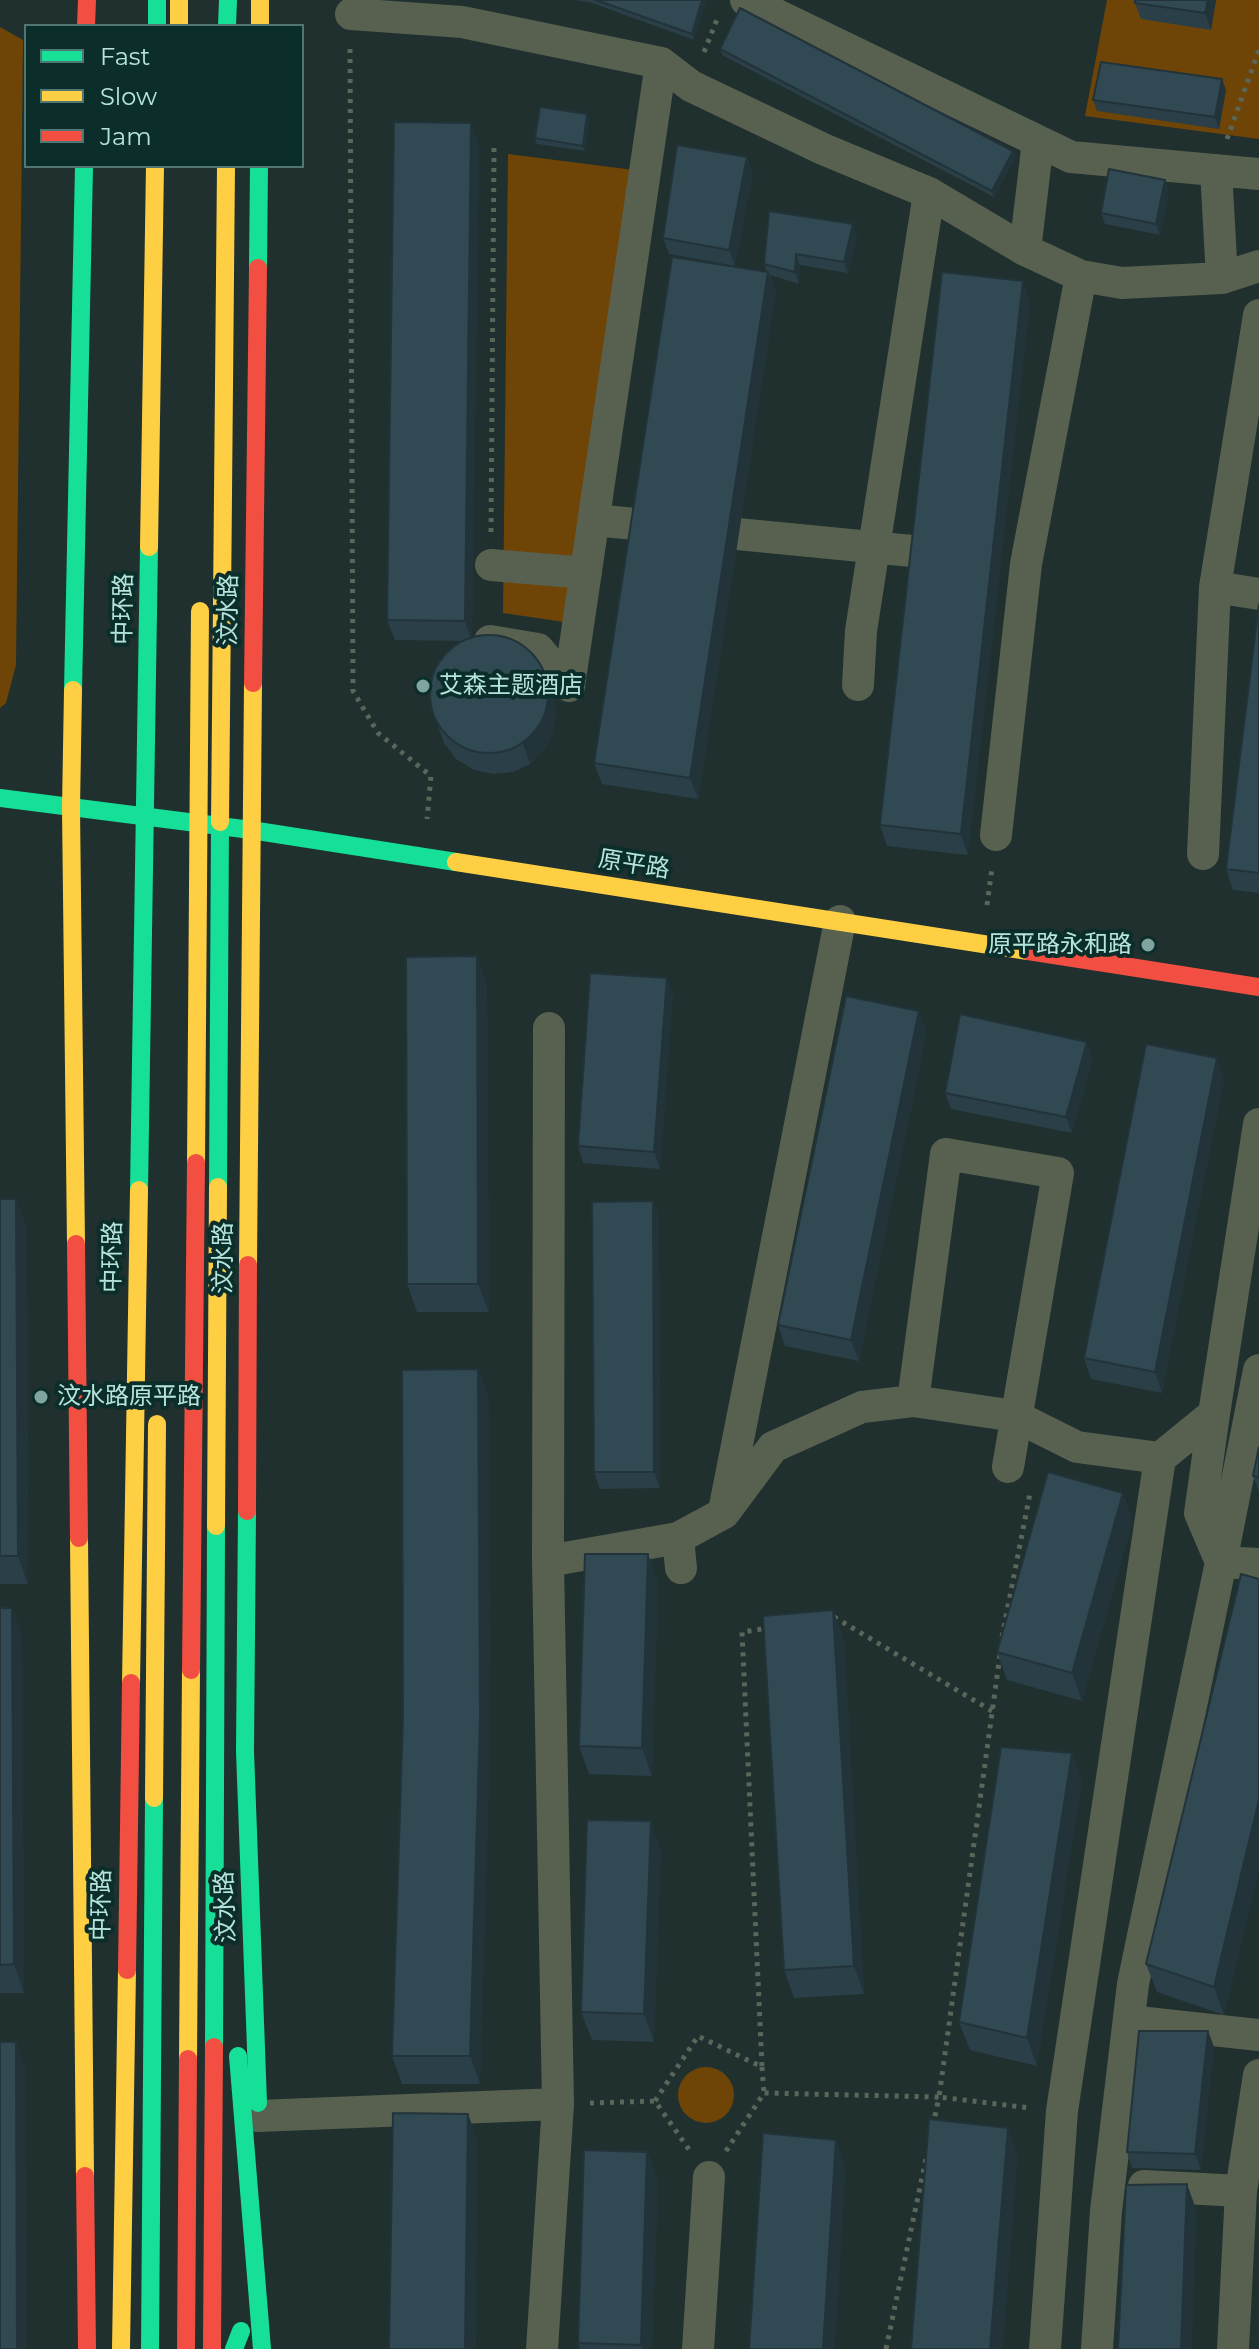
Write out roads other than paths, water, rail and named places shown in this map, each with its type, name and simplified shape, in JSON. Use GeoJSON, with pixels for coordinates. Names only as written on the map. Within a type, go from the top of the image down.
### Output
{"type":"FeatureCollection","features":[{"type":"Feature","properties":{"kind":"main road"},"geometry":{"type":"LineString","coordinates":[[86,24],[87,0]]}},
{"type":"Feature","properties":{"kind":"main road"},"geometry":{"type":"LineString","coordinates":[[157,0],[157,24]]}},
{"type":"Feature","properties":{"kind":"main road"},"geometry":{"type":"LineString","coordinates":[[179,0],[179,24]]}},
{"type":"Feature","properties":{"kind":"main road"},"geometry":{"type":"LineString","coordinates":[[227,24],[228,0]]}},
{"type":"Feature","properties":{"kind":"main road"},"geometry":{"type":"LineString","coordinates":[[260,0],[260,24]]}},
{"type":"Feature","properties":{"kind":"main road"},"geometry":{"type":"LineString","coordinates":[[84,168],[71,808],[87,2349]]}},
{"type":"Feature","properties":{"kind":"main road","name":"中环路"},"geometry":{"type":"LineString","coordinates":[[121,2349],[155,168]]}},
{"type":"Feature","properties":{"kind":"main road"},"geometry":{"type":"LineString","coordinates":[[209,202],[223,168]]}},
{"type":"Feature","properties":{"kind":"main road"},"geometry":{"type":"LineString","coordinates":[[212,2349],[224,168]]}},
{"type":"Feature","properties":{"kind":"main road","name":"汶水路"},"geometry":{"type":"LineString","coordinates":[[234,2349],[241,2340],[258,2116],[245,1751],[259,168]]}},
{"type":"Feature","properties":{"kind":"main road"},"geometry":{"type":"LineString","coordinates":[[160,1042],[161,819],[168,533]]}},
{"type":"Feature","properties":{"kind":"main road","name":"汶水路"},"geometry":{"type":"LineString","coordinates":[[186,2349],[200,589]]}},
{"type":"Feature","properties":{"kind":"main road","name":"原平路"},"geometry":{"type":"LineString","coordinates":[[0,798],[251,830],[1259,987]]}},
{"type":"Feature","properties":{"kind":"main road"},"geometry":{"type":"LineString","coordinates":[[150,2349],[157,1409]]}},
{"type":"Feature","properties":{"kind":"main road"},"geometry":{"type":"LineString","coordinates":[[191,1626],[245,1751]]}},
{"type":"Feature","properties":{"kind":"main road"},"geometry":{"type":"LineString","coordinates":[[215,1780],[232,1983]]}},
{"type":"Feature","properties":{"kind":"main road"},"geometry":{"type":"LineString","coordinates":[[237,2045],[262,2349]]}},
{"type":"Feature","properties":{"kind":"street"},"geometry":{"type":"LineString","coordinates":[[732,7],[1071,157],[1259,174]]}},
{"type":"Feature","properties":{"kind":"street"},"geometry":{"type":"LineString","coordinates":[[351,14],[462,22],[661,63],[691,86],[823,149],[929,193],[1025,250],[1081,276],[1122,283],[1222,278],[1259,266]]}},
{"type":"Feature","properties":{"kind":"street"},"geometry":{"type":"LineString","coordinates":[[490,641],[538,649],[569,686],[661,63]]}},
{"type":"Feature","properties":{"kind":"street"},"geometry":{"type":"LineString","coordinates":[[1025,250],[1038,141]]}},
{"type":"Feature","properties":{"kind":"street"},"geometry":{"type":"LineString","coordinates":[[1216,170],[1222,278]]}},
{"type":"Feature","properties":{"kind":"street"},"geometry":{"type":"LineString","coordinates":[[858,685],[861,631],[929,193]]}},
{"type":"Feature","properties":{"kind":"street"},"geometry":{"type":"LineString","coordinates":[[996,835],[1000,561],[1081,276]]}},
{"type":"Feature","properties":{"kind":"street"},"geometry":{"type":"LineString","coordinates":[[1203,854],[1215,587],[1259,315]]}},
{"type":"Feature","properties":{"kind":"street"},"geometry":{"type":"LineString","coordinates":[[594,520],[1000,561]]}},
{"type":"Feature","properties":{"kind":"street"},"geometry":{"type":"LineString","coordinates":[[491,565],[586,573]]}},
{"type":"Feature","properties":{"kind":"street"},"geometry":{"type":"LineString","coordinates":[[1215,587],[1259,594]]}},
{"type":"Feature","properties":{"kind":"street"},"geometry":{"type":"LineString","coordinates":[[724,1513],[840,921]]}},
{"type":"Feature","properties":{"kind":"street"},"geometry":{"type":"LineString","coordinates":[[542,2349],[558,2104],[548,1561],[549,1028]]}},
{"type":"Feature","properties":{"kind":"street"},"geometry":{"type":"LineString","coordinates":[[1221,1562],[1200,1513],[1259,1124]]}},
{"type":"Feature","properties":{"kind":"street"},"geometry":{"type":"LineString","coordinates":[[913,1401],[946,1154],[1058,1173],[1008,1467]]}},
{"type":"Feature","properties":{"kind":"street"},"geometry":{"type":"LineString","coordinates":[[1097,2349],[1109,2184],[1133,1984],[1259,1370]]}},
{"type":"Feature","properties":{"kind":"street"},"geometry":{"type":"LineString","coordinates":[[548,1561],[680,1553],[724,1513],[773,1447],[862,1407],[913,1401],[1015,1416],[1077,1447],[1160,1458]]}},
{"type":"Feature","properties":{"kind":"street"},"geometry":{"type":"LineString","coordinates":[[1045,2349],[1062,2111],[1160,1458],[1214,1414]]}},
{"type":"Feature","properties":{"kind":"street"},"geometry":{"type":"LineString","coordinates":[[1221,1562],[1259,1564]]}},
{"type":"Feature","properties":{"kind":"street"},"geometry":{"type":"LineString","coordinates":[[1129,2021],[1259,2035]]}},
{"type":"Feature","properties":{"kind":"street"},"geometry":{"type":"LineString","coordinates":[[1233,2349],[1241,2191],[1256,2117],[1259,2075]]}},
{"type":"Feature","properties":{"kind":"street"},"geometry":{"type":"LineString","coordinates":[[258,2116],[558,2104]]}},
{"type":"Feature","properties":{"kind":"street"},"geometry":{"type":"LineString","coordinates":[[698,2349],[709,2177]]}},
{"type":"Feature","properties":{"kind":"street"},"geometry":{"type":"LineString","coordinates":[[1109,2184],[1241,2191]]}},
{"type":"Feature","properties":{"kind":"place","name":"艾森主题酒店"},"geometry":{"type":"Point","coordinates":[423,686]}},
{"type":"Feature","properties":{"kind":"place","name":"原平路永和路"},"geometry":{"type":"Point","coordinates":[1148,945]}},
{"type":"Feature","properties":{"kind":"place","name":"汶水路原平路"},"geometry":{"type":"Point","coordinates":[41,1397]}}]}
